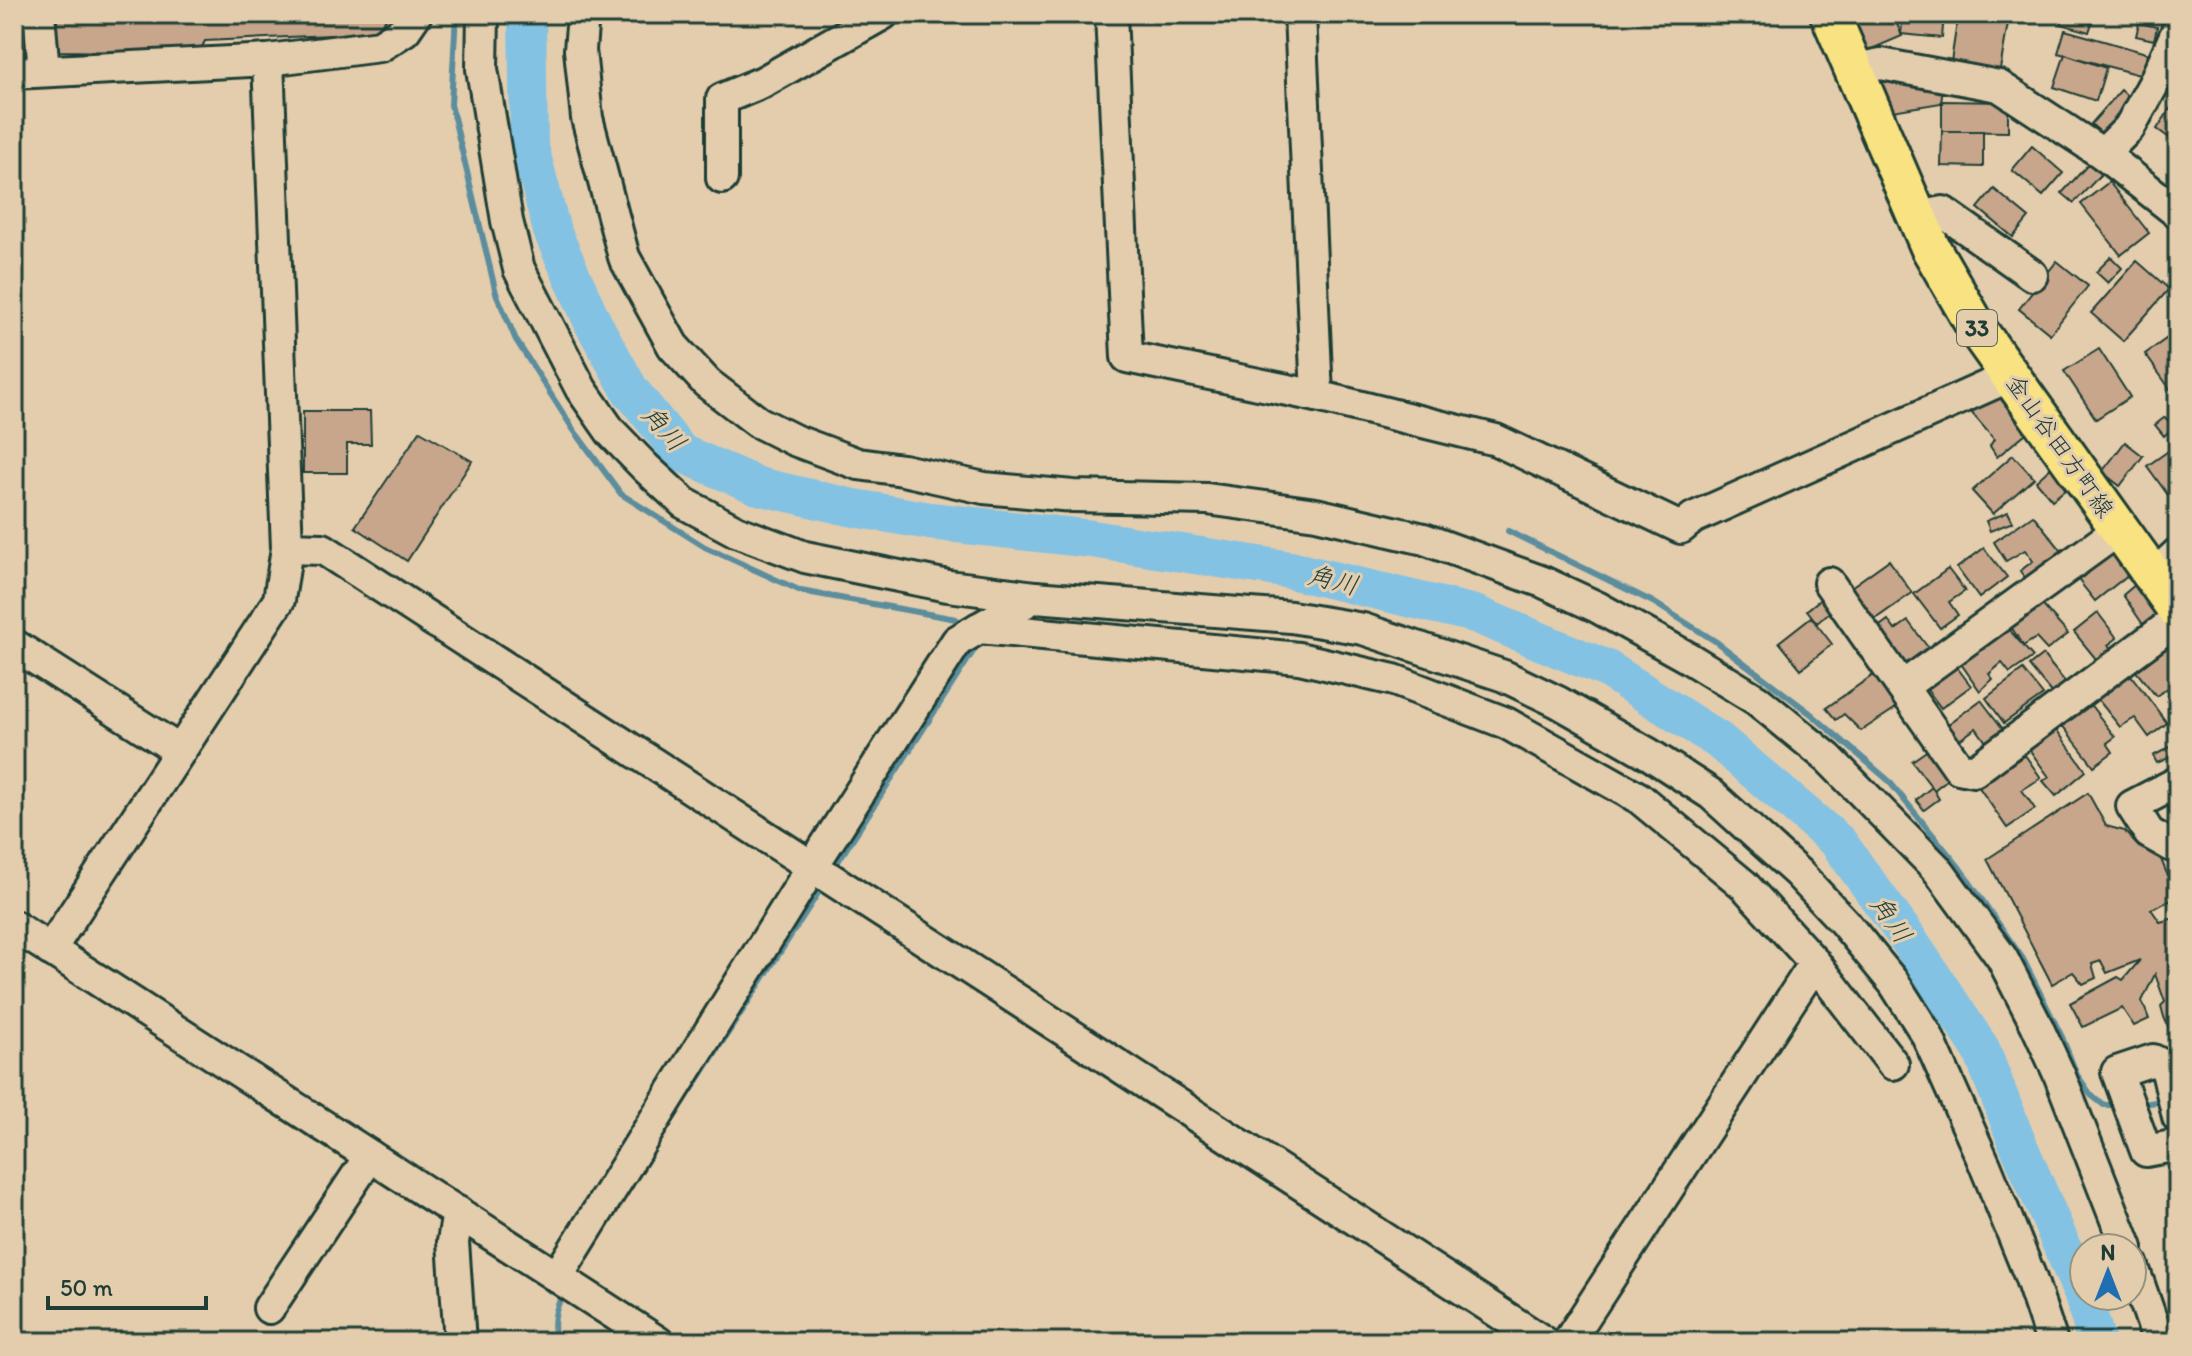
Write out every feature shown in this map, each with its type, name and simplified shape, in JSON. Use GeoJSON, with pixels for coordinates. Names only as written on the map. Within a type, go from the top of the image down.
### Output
{"type":"FeatureCollection","features":[{"type":"Feature","properties":{"kind":"main road","name":"金山谷田方町線"},"geometry":{"type":"LineString","coordinates":[[1830,14],[1930,247],[1979,332],[2120,529],[2165,565],[2178,611]]}},
{"type":"Feature","properties":{"kind":"street"},"geometry":{"type":"LineString","coordinates":[[39,14],[29,72],[268,60],[380,46],[405,30],[416,14]]}},
{"type":"Feature","properties":{"kind":"street"},"geometry":{"type":"LineString","coordinates":[[483,14],[482,69],[507,221],[519,269],[581,389],[611,432],[684,503],[736,531],[805,557],[948,586],[1035,597],[1291,617],[1363,629],[1504,676],[1558,702],[1636,747],[1711,794],[1798,873],[1844,922],[1894,983],[1927,1035],[1985,1165],[2030,1276],[2052,1342]]}},
{"type":"Feature","properties":{"kind":"street"},"geometry":{"type":"LineString","coordinates":[[583,14],[580,50],[587,118],[624,257],[673,346],[707,383],[758,422],[794,440],[858,464],[903,470],[984,488],[1073,496],[1223,501],[1316,514],[1424,539],[1543,582],[1597,607],[1687,657],[1757,700],[1828,758],[1937,869],[2002,958],[2036,1024],[2059,1074],[2121,1232]]}},
{"type":"Feature","properties":{"kind":"street"},"geometry":{"type":"LineString","coordinates":[[722,178],[722,99],[763,82],[883,14]]}},
{"type":"Feature","properties":{"kind":"street"},"geometry":{"type":"LineString","coordinates":[[1111,14],[1127,357],[1317,396],[1496,440],[1681,528],[1693,518],[2010,376]]}},
{"type":"Feature","properties":{"kind":"street"},"geometry":{"type":"LineString","coordinates":[[1300,14],[1317,396]]}},
{"type":"Feature","properties":{"kind":"street"},"geometry":{"type":"LineString","coordinates":[[2103,154],[2129,128],[2153,85],[2178,29]]}},
{"type":"Feature","properties":{"kind":"street"},"geometry":{"type":"LineString","coordinates":[[50,950],[279,600],[287,548],[268,60]]}},
{"type":"Feature","properties":{"kind":"street"},"geometry":{"type":"LineString","coordinates":[[1855,69],[1881,64],[1999,86],[2103,154],[2178,213]]}},
{"type":"Feature","properties":{"kind":"street"},"geometry":{"type":"LineString","coordinates":[[1917,217],[1943,212],[2032,275]]}},
{"type":"Feature","properties":{"kind":"street"},"geometry":{"type":"LineString","coordinates":[[1902,687],[2120,529]]}},
{"type":"Feature","properties":{"kind":"street"},"geometry":{"type":"LineString","coordinates":[[287,548],[323,549],[1544,1342]]}},
{"type":"Feature","properties":{"kind":"street"},"geometry":{"type":"LineString","coordinates":[[1829,583],[1959,768],[1974,771],[2178,619]]}},
{"type":"Feature","properties":{"kind":"street"},"geometry":{"type":"LineString","coordinates":[[557,1277],[812,867],[957,641],[1035,597]]}},
{"type":"Feature","properties":{"kind":"street"},"geometry":{"type":"LineString","coordinates":[[979,628],[1299,658],[1394,680],[1506,723],[1639,798],[1744,885],[1815,963],[1893,1064]]}},
{"type":"Feature","properties":{"kind":"street"},"geometry":{"type":"LineString","coordinates":[[14,645],[180,751]]}},
{"type":"Feature","properties":{"kind":"street"},"geometry":{"type":"LineString","coordinates":[[2176,849],[2149,833],[2132,806],[2178,782]]}},
{"type":"Feature","properties":{"kind":"street"},"geometry":{"type":"LineString","coordinates":[[14,926],[658,1342]]}},
{"type":"Feature","properties":{"kind":"street"},"geometry":{"type":"LineString","coordinates":[[1568,1342],[1815,963]]}},
{"type":"Feature","properties":{"kind":"street"},"geometry":{"type":"LineString","coordinates":[[2178,1117],[2172,1064],[2153,1060],[2117,1072],[2146,1151],[2178,1145]]}},
{"type":"Feature","properties":{"kind":"street"},"geometry":{"type":"LineString","coordinates":[[269,1308],[370,1156]]}},
{"type":"Feature","properties":{"kind":"street"},"geometry":{"type":"LineString","coordinates":[[458,1212],[453,1242],[460,1342]]}},
{"type":"Feature","properties":{"kind":"street"},"geometry":{"type":"LineString","coordinates":[[2148,1310],[2159,1342]]}},
{"type":"Feature","properties":{"kind":"building"},"geometry":{"type":"Polygon","coordinates":[[[57,14],[390,14],[374,33],[205,41],[199,53],[57,51],[57,14]]]}},
{"type":"Feature","properties":{"kind":"building"},"geometry":{"type":"Polygon","coordinates":[[[1870,14],[1893,14],[1902,36],[1860,54],[1847,23],[1870,14]]]}},
{"type":"Feature","properties":{"kind":"building"},"geometry":{"type":"Polygon","coordinates":[[[1903,14],[1944,14],[1942,38],[1901,34],[1903,14]]]}},
{"type":"Feature","properties":{"kind":"building"},"geometry":{"type":"Polygon","coordinates":[[[2065,14],[2094,17],[2089,32],[2061,24],[2065,14]]]}},
{"type":"Feature","properties":{"kind":"building"},"geometry":{"type":"Polygon","coordinates":[[[1958,16],[2008,23],[1999,75],[1950,68],[1958,16]]]}},
{"type":"Feature","properties":{"kind":"building"},"geometry":{"type":"Polygon","coordinates":[[[2139,23],[2157,27],[2154,40],[2136,36],[2139,23]]]}},
{"type":"Feature","properties":{"kind":"building"},"geometry":{"type":"Polygon","coordinates":[[[2065,30],[2153,55],[2147,77],[2058,53],[2065,30]]]}},
{"type":"Feature","properties":{"kind":"building"},"geometry":{"type":"Polygon","coordinates":[[[2065,54],[2106,68],[2096,101],[2054,87],[2065,54]]]}},
{"type":"Feature","properties":{"kind":"building"},"geometry":{"type":"Polygon","coordinates":[[[1887,77],[1943,88],[1941,103],[1887,112],[1873,81],[1887,77]]]}},
{"type":"Feature","properties":{"kind":"building"},"geometry":{"type":"Polygon","coordinates":[[[2121,90],[2134,102],[2105,136],[2091,124],[2121,90]]]}},
{"type":"Feature","properties":{"kind":"building"},"geometry":{"type":"Polygon","coordinates":[[[2178,97],[2178,129],[2171,139],[2157,129],[2178,97]]]}},
{"type":"Feature","properties":{"kind":"building"},"geometry":{"type":"Polygon","coordinates":[[[1942,101],[2008,102],[2008,132],[1942,131],[1942,101]]]}},
{"type":"Feature","properties":{"kind":"building"},"geometry":{"type":"Polygon","coordinates":[[[1942,131],[1983,131],[1983,167],[1941,166],[1942,131]]]}},
{"type":"Feature","properties":{"kind":"building"},"geometry":{"type":"Polygon","coordinates":[[[2032,146],[2063,173],[2043,196],[2012,170],[2032,146]]]}},
{"type":"Feature","properties":{"kind":"building"},"geometry":{"type":"Polygon","coordinates":[[[2094,158],[2106,169],[2074,203],[2062,193],[2094,158]]]}},
{"type":"Feature","properties":{"kind":"building"},"geometry":{"type":"Polygon","coordinates":[[[2109,182],[2149,233],[2121,255],[2081,204],[2109,182]]]}},
{"type":"Feature","properties":{"kind":"building"},"geometry":{"type":"Polygon","coordinates":[[[1994,189],[2029,218],[2013,237],[1978,208],[1994,189]]]}},
{"type":"Feature","properties":{"kind":"building"},"geometry":{"type":"Polygon","coordinates":[[[2111,257],[2122,268],[2108,283],[2096,272],[2111,257]]]}},
{"type":"Feature","properties":{"kind":"building"},"geometry":{"type":"Polygon","coordinates":[[[2057,261],[2088,286],[2050,334],[2019,309],[2057,261]]]}},
{"type":"Feature","properties":{"kind":"building"},"geometry":{"type":"Polygon","coordinates":[[[2137,261],[2169,289],[2123,341],[2091,313],[2137,261]]]}},
{"type":"Feature","properties":{"kind":"building"},"geometry":{"type":"Polygon","coordinates":[[[2173,334],[2178,341],[2178,400],[2145,354],[2173,334]]]}},
{"type":"Feature","properties":{"kind":"building"},"geometry":{"type":"Polygon","coordinates":[[[2099,349],[2130,397],[2096,419],[2064,371],[2099,349]]]}},
{"type":"Feature","properties":{"kind":"building"},"geometry":{"type":"Polygon","coordinates":[[[1997,394],[2026,433],[1997,457],[1990,446],[1994,439],[1970,411],[1997,394]]]}},
{"type":"Feature","properties":{"kind":"building"},"geometry":{"type":"Polygon","coordinates":[[[303,411],[370,411],[371,444],[347,444],[347,473],[303,473],[303,411]]]}},
{"type":"Feature","properties":{"kind":"building"},"geometry":{"type":"Polygon","coordinates":[[[2165,417],[2174,427],[2164,436],[2155,425],[2165,417]]]}},
{"type":"Feature","properties":{"kind":"building"},"geometry":{"type":"Polygon","coordinates":[[[420,431],[472,461],[407,561],[355,527],[420,431]]]}},
{"type":"Feature","properties":{"kind":"building"},"geometry":{"type":"Polygon","coordinates":[[[2125,442],[2143,456],[2120,486],[2102,472],[2125,442]]]}},
{"type":"Feature","properties":{"kind":"building"},"geometry":{"type":"Polygon","coordinates":[[[2178,446],[2178,509],[2147,466],[2178,446]]]}},
{"type":"Feature","properties":{"kind":"building"},"geometry":{"type":"Polygon","coordinates":[[[2013,455],[2034,478],[1993,514],[1972,491],[2013,455]]]}},
{"type":"Feature","properties":{"kind":"building"},"geometry":{"type":"Polygon","coordinates":[[[2053,466],[2070,486],[2052,500],[2036,481],[2053,466]]]}},
{"type":"Feature","properties":{"kind":"building"},"geometry":{"type":"Polygon","coordinates":[[[2008,512],[2013,522],[1990,531],[1986,521],[2008,512]]]}},
{"type":"Feature","properties":{"kind":"building"},"geometry":{"type":"Polygon","coordinates":[[[2033,515],[2066,556],[2029,583],[2020,571],[2033,561],[2025,550],[2006,561],[1994,542],[2033,515]]]}},
{"type":"Feature","properties":{"kind":"building"},"geometry":{"type":"Polygon","coordinates":[[[1984,548],[2007,577],[1979,598],[1957,568],[1984,548]]]}},
{"type":"Feature","properties":{"kind":"building"},"geometry":{"type":"Polygon","coordinates":[[[2110,550],[2129,574],[2095,601],[2076,577],[2110,550]]]}},
{"type":"Feature","properties":{"kind":"building"},"geometry":{"type":"Polygon","coordinates":[[[1889,560],[1912,593],[1868,624],[1844,592],[1889,560]]]}},
{"type":"Feature","properties":{"kind":"building"},"geometry":{"type":"Polygon","coordinates":[[[1948,569],[1965,591],[1949,602],[1958,615],[1940,628],[1914,594],[1948,569]]]}},
{"type":"Feature","properties":{"kind":"building"},"geometry":{"type":"Polygon","coordinates":[[[2136,584],[2161,616],[2144,626],[2123,595],[2136,584]]]}},
{"type":"Feature","properties":{"kind":"building"},"geometry":{"type":"Polygon","coordinates":[[[1822,598],[1832,610],[1817,623],[1807,610],[1822,598]]]}},
{"type":"Feature","properties":{"kind":"building"},"geometry":{"type":"Polygon","coordinates":[[[2039,601],[2068,634],[2047,650],[2036,638],[2023,646],[2010,625],[2039,601]]]}},
{"type":"Feature","properties":{"kind":"building"},"geometry":{"type":"Polygon","coordinates":[[[2098,613],[2117,638],[2108,645],[2114,652],[2100,664],[2074,632],[2098,613]]]}},
{"type":"Feature","properties":{"kind":"building"},"geometry":{"type":"Polygon","coordinates":[[[1811,617],[1832,644],[1801,669],[1779,642],[1811,617]]]}},
{"type":"Feature","properties":{"kind":"building"},"geometry":{"type":"Polygon","coordinates":[[[1888,620],[1895,630],[1908,621],[1930,650],[1901,671],[1872,632],[1888,620]]]}},
{"type":"Feature","properties":{"kind":"building"},"geometry":{"type":"Polygon","coordinates":[[[2006,626],[2033,657],[2010,673],[2002,663],[1989,674],[1993,679],[1980,691],[1957,658],[2006,626]]]}},
{"type":"Feature","properties":{"kind":"building"},"geometry":{"type":"Polygon","coordinates":[[[2169,642],[2178,653],[2178,681],[2156,696],[2134,669],[2169,642]]]}},
{"type":"Feature","properties":{"kind":"building"},"geometry":{"type":"Polygon","coordinates":[[[2043,655],[2067,684],[2053,695],[2029,666],[2043,655]]]}},
{"type":"Feature","properties":{"kind":"building"},"geometry":{"type":"Polygon","coordinates":[[[1953,662],[1971,686],[1941,708],[1923,684],[1953,662]]]}},
{"type":"Feature","properties":{"kind":"building"},"geometry":{"type":"Polygon","coordinates":[[[2023,670],[2043,695],[2004,723],[1986,698],[2023,670]]]}},
{"type":"Feature","properties":{"kind":"building"},"geometry":{"type":"Polygon","coordinates":[[[2127,670],[2167,723],[2149,737],[2135,718],[2120,727],[2095,696],[2127,670]]]}},
{"type":"Feature","properties":{"kind":"building"},"geometry":{"type":"Polygon","coordinates":[[[1879,671],[1902,704],[1861,731],[1844,714],[1836,720],[1826,708],[1879,671]]]}},
{"type":"Feature","properties":{"kind":"building"},"geometry":{"type":"Polygon","coordinates":[[[2086,699],[2115,737],[2107,743],[2113,752],[2094,766],[2058,720],[2086,699]]]}},
{"type":"Feature","properties":{"kind":"building"},"geometry":{"type":"Polygon","coordinates":[[[1981,700],[2003,729],[1986,742],[1976,728],[1954,744],[1943,728],[1981,700]]]}},
{"type":"Feature","properties":{"kind":"building"},"geometry":{"type":"Polygon","coordinates":[[[2053,725],[2086,771],[2056,796],[2043,781],[2049,777],[2026,745],[2053,725]]]}},
{"type":"Feature","properties":{"kind":"building"},"geometry":{"type":"Polygon","coordinates":[[[2176,744],[2178,754],[2157,763],[2153,756],[2176,744]]]}},
{"type":"Feature","properties":{"kind":"building"},"geometry":{"type":"Polygon","coordinates":[[[1932,747],[1953,775],[1934,790],[1912,761],[1932,747]]]}},
{"type":"Feature","properties":{"kind":"building"},"geometry":{"type":"Polygon","coordinates":[[[2025,755],[2041,778],[2022,790],[2035,809],[2007,828],[1974,780],[1994,767],[2001,771],[2025,755]]]}},
{"type":"Feature","properties":{"kind":"building"},"geometry":{"type":"Polygon","coordinates":[[[1932,787],[1939,799],[1924,810],[1916,800],[1932,787]]]}},
{"type":"Feature","properties":{"kind":"building"},"geometry":{"type":"Polygon","coordinates":[[[2088,793],[2106,826],[2124,831],[2139,847],[2158,852],[2177,898],[2151,909],[2160,922],[2178,917],[2178,1050],[2164,1017],[2161,1006],[2165,1002],[2155,974],[2142,1001],[2149,1019],[2134,1026],[2122,1008],[2083,1027],[2070,1003],[2118,977],[2123,980],[2140,960],[2107,973],[2101,961],[2092,964],[2096,978],[2083,984],[2073,972],[2052,984],[1987,859],[2088,793]]]}},
{"type":"Feature","properties":{"kind":"waterway"},"geometry":{"type":"LineString","coordinates":[[456,14],[451,105],[496,293],[516,340],[573,429],[621,494],[705,547],[801,591],[956,619],[963,627]]}},
{"type":"Feature","properties":{"kind":"waterway","name":"角川"},"geometry":{"type":"LineString","coordinates":[[527,14],[529,144],[552,231],[593,323],[630,390],[681,453],[758,486],[849,507],[930,521],[1092,539],[1290,570],[1475,614],[1607,669],[1718,740],[1838,842],[1906,936],[1981,1049],[2082,1293],[2097,1342]]}},
{"type":"Feature","properties":{"kind":"waterway"},"geometry":{"type":"LineString","coordinates":[[1508,531],[1653,602],[1715,641],[1810,713],[1888,780],[1959,867],[2023,959],[2062,1037],[2077,1075],[2091,1095],[2104,1105],[2119,1105]]}},
{"type":"Feature","properties":{"kind":"waterway"},"geometry":{"type":"LineString","coordinates":[[832,871],[978,644],[976,642]]}},
{"type":"Feature","properties":{"kind":"waterway"},"geometry":{"type":"LineString","coordinates":[[674,1117],[824,884]]}},
{"type":"Feature","properties":{"kind":"waterway"},"geometry":{"type":"LineString","coordinates":[[2138,1105],[2167,1100]]}},
{"type":"Feature","properties":{"kind":"waterway"},"geometry":{"type":"LineString","coordinates":[[557,1342],[555,1317],[564,1292]]}}]}
